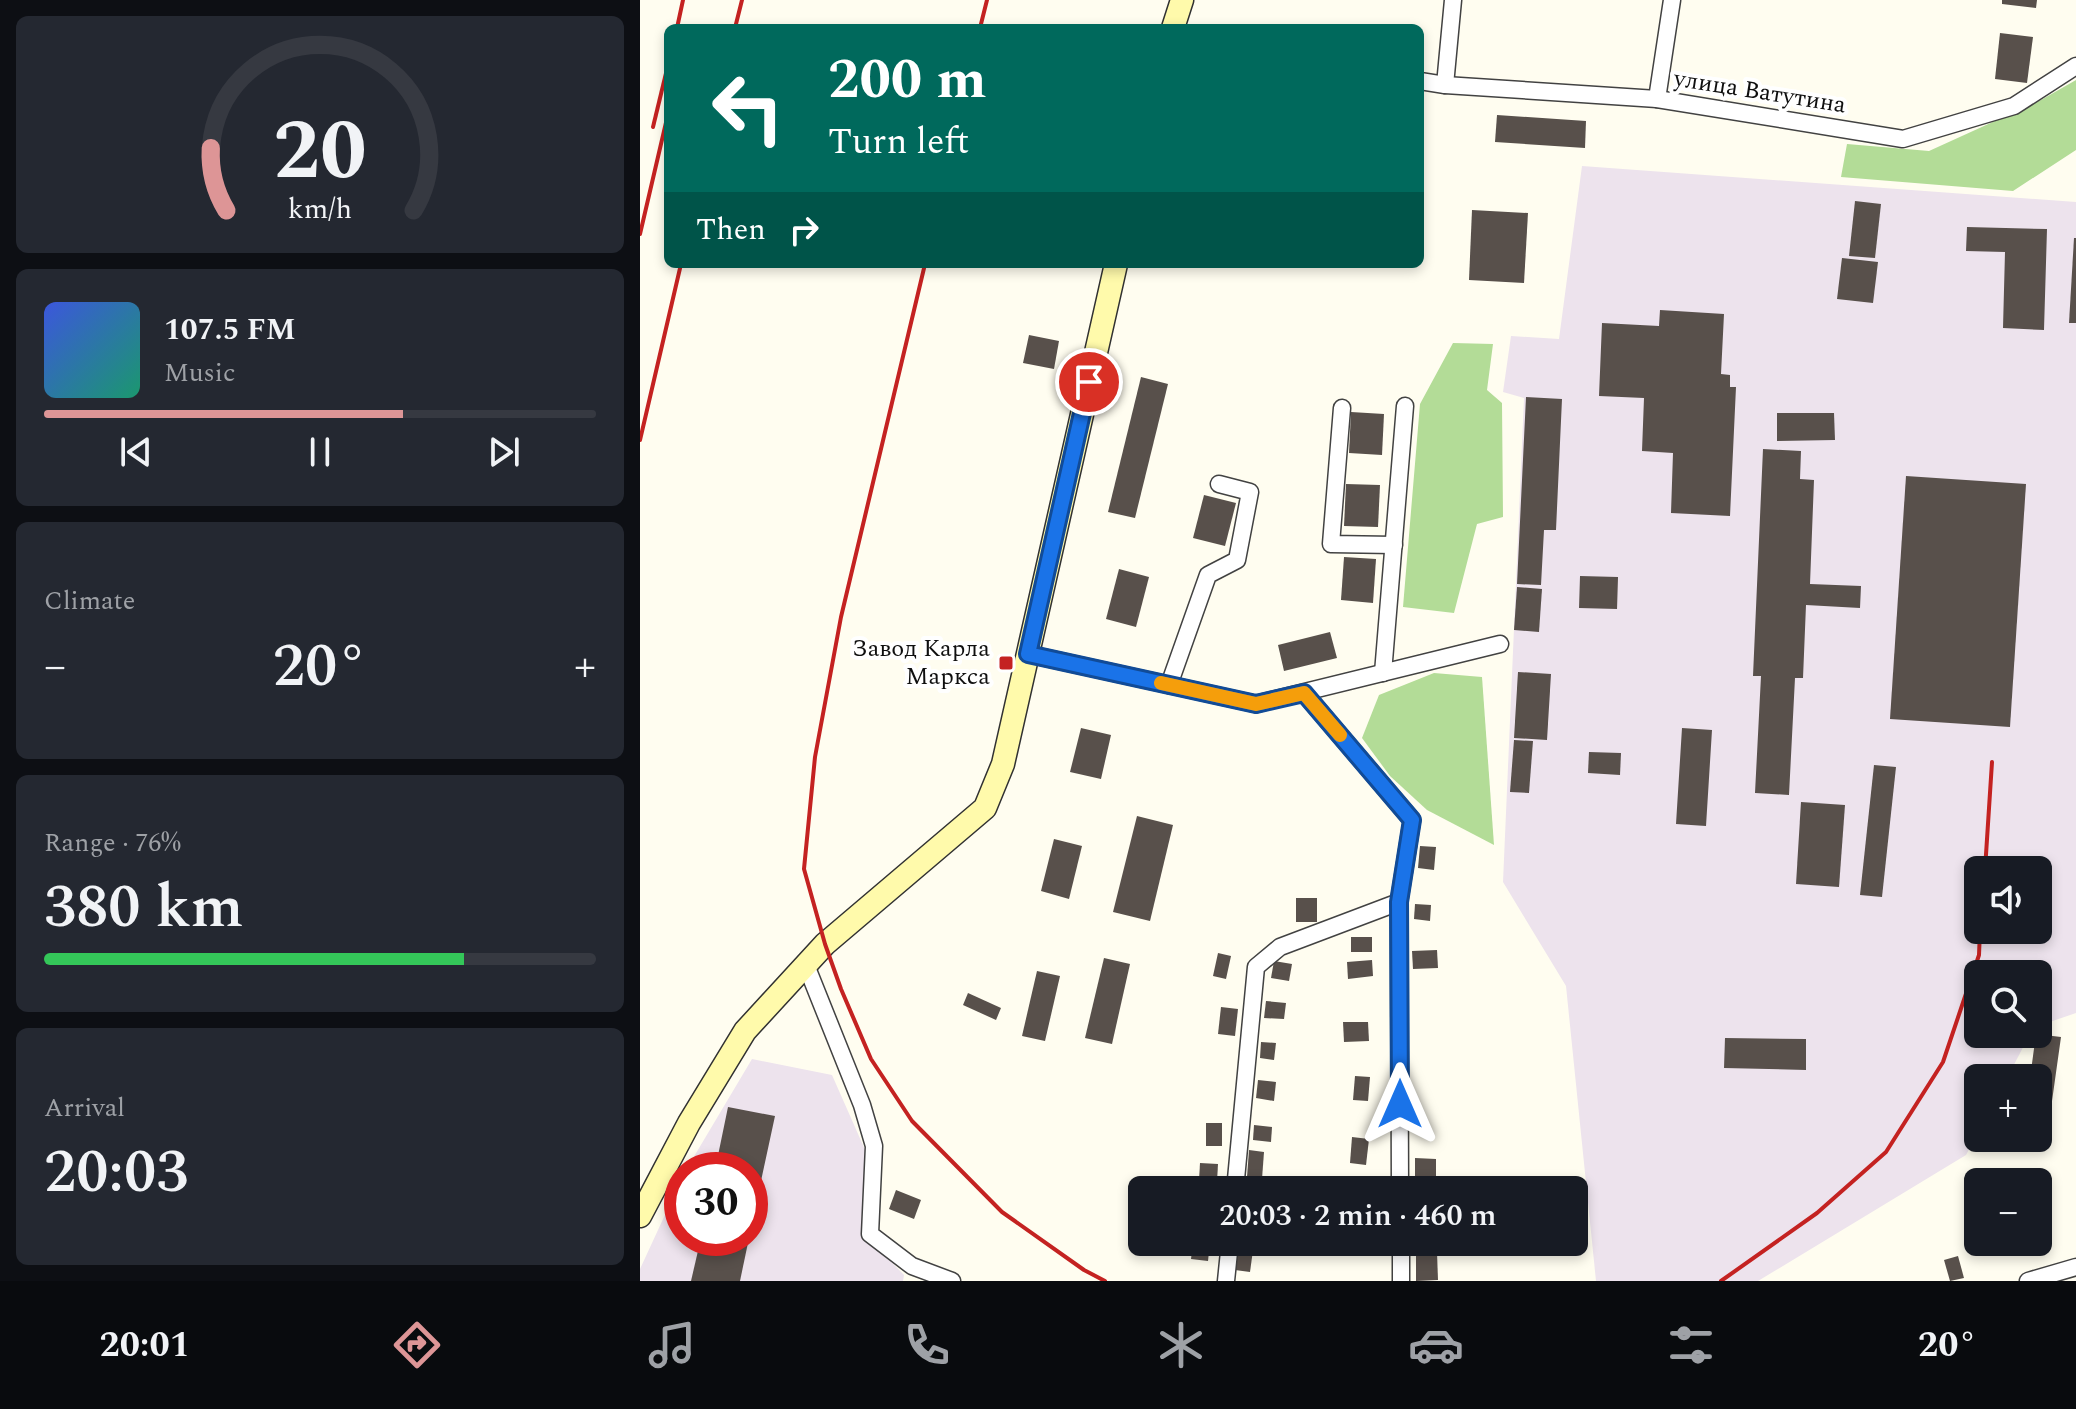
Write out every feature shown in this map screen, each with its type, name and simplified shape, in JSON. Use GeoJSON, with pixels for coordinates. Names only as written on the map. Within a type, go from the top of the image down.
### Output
{"type":"FeatureCollection","features":[{"type":"Feature","properties":{"kind":"street"},"geometry":{"type":"LineString","coordinates":[[1174,24],[1182,0]]}},
{"type":"Feature","properties":{"kind":"street"},"geometry":{"type":"LineString","coordinates":[[1445,85],[1453,0]]}},
{"type":"Feature","properties":{"kind":"street"},"geometry":{"type":"LineString","coordinates":[[1657,99],[1672,0]]}},
{"type":"Feature","properties":{"kind":"street","name":"улица Ватутина"},"geometry":{"type":"LineString","coordinates":[[1424,82],[1657,99],[1903,139],[2014,106],[2076,66]]}},
{"type":"Feature","properties":{"kind":"street"},"geometry":{"type":"LineString","coordinates":[[640,1216],[689,1123],[745,1031],[825,944],[985,808],[1003,764],[1115,268]]}},
{"type":"Feature","properties":{"kind":"street"},"geometry":{"type":"LineString","coordinates":[[1383,673],[1405,406]]}},
{"type":"Feature","properties":{"kind":"street"},"geometry":{"type":"LineString","coordinates":[[1342,408],[1331,544],[1394,545]]}},
{"type":"Feature","properties":{"kind":"street"},"geometry":{"type":"LineString","coordinates":[[1169,685],[1208,575],[1237,560],[1250,492],[1219,484]]}},
{"type":"Feature","properties":{"kind":"street"},"geometry":{"type":"LineString","coordinates":[[1028,654],[1256,704],[1500,644]]}},
{"type":"Feature","properties":{"kind":"street"},"geometry":{"type":"LineString","coordinates":[[1304,693],[1412,820],[1399,902],[1400,1176]]}},
{"type":"Feature","properties":{"kind":"street"},"geometry":{"type":"LineString","coordinates":[[1236,1176],[1256,967],[1280,947],[1399,902]]}},
{"type":"Feature","properties":{"kind":"street"},"geometry":{"type":"LineString","coordinates":[[806,965],[862,1105],[874,1146],[870,1234],[912,1266],[952,1281]]}},
{"type":"Feature","properties":{"kind":"street"},"geometry":{"type":"LineString","coordinates":[[1226,1281],[1229,1256]]}},
{"type":"Feature","properties":{"kind":"street"},"geometry":{"type":"LineString","coordinates":[[1401,1256],[1401,1281]]}},
{"type":"Feature","properties":{"kind":"street"},"geometry":{"type":"LineString","coordinates":[[2028,1281],[2076,1267]]}},
{"type":"Feature","properties":{"kind":"shaded area"},"geometry":{"type":"Polygon","coordinates":[[[1582,166],[2076,202],[2076,1013],[2052,1021],[2052,960],[1964,960],[1964,1048],[2023,1048],[2014,1064],[1964,1064],[1966,1155],[1758,1281],[1596,1281],[1588,1176],[1585,1176],[1566,986],[1503,882],[1524,398],[1503,392],[1511,336],[1559,339],[1582,166]]]}},
{"type":"Feature","properties":{"kind":"shaded area"},"geometry":{"type":"Polygon","coordinates":[[[752,1059],[832,1075],[866,1152],[864,1234],[904,1275],[903,1281],[640,1281],[640,1269],[664,1217],[664,1256],[768,1256],[768,1152],[697,1152],[752,1059]]]}},
{"type":"Feature","properties":{"kind":"green space"},"geometry":{"type":"Polygon","coordinates":[[[2076,80],[2076,150],[2013,191],[1841,177],[1847,144],[1929,151],[2041,100],[2076,80]]]}},
{"type":"Feature","properties":{"kind":"green space"},"geometry":{"type":"Polygon","coordinates":[[[1453,343],[1493,344],[1487,390],[1502,403],[1503,517],[1477,524],[1454,613],[1403,607],[1420,404],[1453,343]]]}},
{"type":"Feature","properties":{"kind":"green space"},"geometry":{"type":"Polygon","coordinates":[[[1434,673],[1482,677],[1494,845],[1427,810],[1390,776],[1362,738],[1379,695],[1434,673]]]}},
{"type":"Feature","properties":{"kind":"building"},"geometry":{"type":"Polygon","coordinates":[[[2002,0],[2037,0],[2036,8],[2002,4],[2002,0]]]}},
{"type":"Feature","properties":{"kind":"building"},"geometry":{"type":"Polygon","coordinates":[[[2000,33],[2033,37],[2027,83],[1995,79],[2000,33]]]}},
{"type":"Feature","properties":{"kind":"building"},"geometry":{"type":"Polygon","coordinates":[[[1497,115],[1586,121],[1585,148],[1495,142],[1497,115]]]}},
{"type":"Feature","properties":{"kind":"building"},"geometry":{"type":"Polygon","coordinates":[[[1855,201],[1881,204],[1875,258],[1849,256],[1855,201]]]}},
{"type":"Feature","properties":{"kind":"building"},"geometry":{"type":"Polygon","coordinates":[[[1472,210],[1528,213],[1524,283],[1469,280],[1472,210]]]}},
{"type":"Feature","properties":{"kind":"building"},"geometry":{"type":"Polygon","coordinates":[[[1967,227],[2047,229],[2044,330],[2003,328],[2005,252],[1966,251],[1967,227]]]}},
{"type":"Feature","properties":{"kind":"building"},"geometry":{"type":"Polygon","coordinates":[[[2074,238],[2076,323],[2069,323],[2074,238]]]}},
{"type":"Feature","properties":{"kind":"building"},"geometry":{"type":"Polygon","coordinates":[[[1842,258],[1878,262],[1873,303],[1837,299],[1842,258]]]}},
{"type":"Feature","properties":{"kind":"building"},"geometry":{"type":"Polygon","coordinates":[[[1660,310],[1724,314],[1721,374],[1730,375],[1730,387],[1736,387],[1730,516],[1671,513],[1673,453],[1642,451],[1644,398],[1599,396],[1602,323],[1659,326],[1660,310]]]}},
{"type":"Feature","properties":{"kind":"building"},"geometry":{"type":"Polygon","coordinates":[[[1029,335],[1059,341],[1054,369],[1023,363],[1029,335]]]}},
{"type":"Feature","properties":{"kind":"building"},"geometry":{"type":"Polygon","coordinates":[[[1141,377],[1168,384],[1135,518],[1108,512],[1141,377]]]}},
{"type":"Feature","properties":{"kind":"building"},"geometry":{"type":"Polygon","coordinates":[[[1526,397],[1562,399],[1556,530],[1544,530],[1541,585],[1517,584],[1526,397]]]}},
{"type":"Feature","properties":{"kind":"building"},"geometry":{"type":"Polygon","coordinates":[[[1351,412],[1384,414],[1382,455],[1349,453],[1351,412]]]}},
{"type":"Feature","properties":{"kind":"building"},"geometry":{"type":"Polygon","coordinates":[[[1777,413],[1834,413],[1835,440],[1777,441],[1777,413]]]}},
{"type":"Feature","properties":{"kind":"building"},"geometry":{"type":"Polygon","coordinates":[[[1763,449],[1801,451],[1800,479],[1814,480],[1810,584],[1861,586],[1860,608],[1806,605],[1803,678],[1795,678],[1789,795],[1755,793],[1761,676],[1753,676],[1763,449]]]}},
{"type":"Feature","properties":{"kind":"building"},"geometry":{"type":"Polygon","coordinates":[[[1906,476],[2026,484],[2010,727],[1890,719],[1906,476]]]}},
{"type":"Feature","properties":{"kind":"building"},"geometry":{"type":"Polygon","coordinates":[[[1346,484],[1380,485],[1378,527],[1344,526],[1346,484]]]}},
{"type":"Feature","properties":{"kind":"building"},"geometry":{"type":"Polygon","coordinates":[[[1204,495],[1236,503],[1225,546],[1193,538],[1204,495]]]}},
{"type":"Feature","properties":{"kind":"building"},"geometry":{"type":"Polygon","coordinates":[[[1344,557],[1376,559],[1373,603],[1341,600],[1344,557]]]}},
{"type":"Feature","properties":{"kind":"building"},"geometry":{"type":"Polygon","coordinates":[[[1119,569],[1149,577],[1136,627],[1106,619],[1119,569]]]}},
{"type":"Feature","properties":{"kind":"building"},"geometry":{"type":"Polygon","coordinates":[[[1580,576],[1618,577],[1617,609],[1579,608],[1580,576]]]}},
{"type":"Feature","properties":{"kind":"building"},"geometry":{"type":"Polygon","coordinates":[[[1517,587],[1542,589],[1539,632],[1514,630],[1517,587]]]}},
{"type":"Feature","properties":{"kind":"building"},"geometry":{"type":"Polygon","coordinates":[[[1330,632],[1337,658],[1284,671],[1278,645],[1330,632]]]}},
{"type":"Feature","properties":{"kind":"building"},"geometry":{"type":"Polygon","coordinates":[[[1518,672],[1551,674],[1547,740],[1514,738],[1518,672]]]}},
{"type":"Feature","properties":{"kind":"building"},"geometry":{"type":"Polygon","coordinates":[[[1081,728],[1111,735],[1101,779],[1070,772],[1081,728]]]}},
{"type":"Feature","properties":{"kind":"building"},"geometry":{"type":"Polygon","coordinates":[[[1682,728],[1712,730],[1706,826],[1676,824],[1682,728]]]}},
{"type":"Feature","properties":{"kind":"building"},"geometry":{"type":"Polygon","coordinates":[[[1514,740],[1533,741],[1529,793],[1510,792],[1514,740]]]}},
{"type":"Feature","properties":{"kind":"building"},"geometry":{"type":"Polygon","coordinates":[[[1589,752],[1621,753],[1620,775],[1588,773],[1589,752]]]}},
{"type":"Feature","properties":{"kind":"building"},"geometry":{"type":"Polygon","coordinates":[[[1874,765],[1896,767],[1882,897],[1860,895],[1874,765]]]}},
{"type":"Feature","properties":{"kind":"building"},"geometry":{"type":"Polygon","coordinates":[[[1801,802],[1845,805],[1839,887],[1796,884],[1801,802]]]}},
{"type":"Feature","properties":{"kind":"building"},"geometry":{"type":"Polygon","coordinates":[[[1137,816],[1173,825],[1150,921],[1113,912],[1137,816]]]}},
{"type":"Feature","properties":{"kind":"building"},"geometry":{"type":"Polygon","coordinates":[[[1054,839],[1082,846],[1069,899],[1041,891],[1054,839]]]}},
{"type":"Feature","properties":{"kind":"building"},"geometry":{"type":"Polygon","coordinates":[[[1420,846],[1436,847],[1434,870],[1418,868],[1420,846]]]}},
{"type":"Feature","properties":{"kind":"building"},"geometry":{"type":"Polygon","coordinates":[[[1296,898],[1317,898],[1317,922],[1296,922],[1296,898]]]}},
{"type":"Feature","properties":{"kind":"building"},"geometry":{"type":"Polygon","coordinates":[[[1415,904],[1431,905],[1430,921],[1414,919],[1415,904]]]}},
{"type":"Feature","properties":{"kind":"building"},"geometry":{"type":"Polygon","coordinates":[[[1351,937],[1372,937],[1372,952],[1351,952],[1351,937]]]}},
{"type":"Feature","properties":{"kind":"building"},"geometry":{"type":"Polygon","coordinates":[[[1437,950],[1438,968],[1413,969],[1412,951],[1437,950]]]}},
{"type":"Feature","properties":{"kind":"building"},"geometry":{"type":"Polygon","coordinates":[[[1218,953],[1231,956],[1226,979],[1213,976],[1218,953]]]}},
{"type":"Feature","properties":{"kind":"building"},"geometry":{"type":"Polygon","coordinates":[[[1104,958],[1130,964],[1112,1044],[1085,1038],[1104,958]]]}},
{"type":"Feature","properties":{"kind":"building"},"geometry":{"type":"Polygon","coordinates":[[[1372,960],[1373,976],[1348,979],[1347,962],[1372,960]]]}},
{"type":"Feature","properties":{"kind":"building"},"geometry":{"type":"Polygon","coordinates":[[[1274,961],[1292,964],[1289,981],[1271,978],[1274,961]]]}},
{"type":"Feature","properties":{"kind":"building"},"geometry":{"type":"Polygon","coordinates":[[[1037,971],[1060,976],[1045,1041],[1022,1036],[1037,971]]]}},
{"type":"Feature","properties":{"kind":"building"},"geometry":{"type":"Polygon","coordinates":[[[968,993],[1001,1008],[996,1020],[963,1005],[968,993]]]}},
{"type":"Feature","properties":{"kind":"building"},"geometry":{"type":"Polygon","coordinates":[[[1266,1001],[1286,1003],[1284,1019],[1264,1018],[1266,1001]]]}},
{"type":"Feature","properties":{"kind":"building"},"geometry":{"type":"Polygon","coordinates":[[[1221,1007],[1238,1009],[1235,1036],[1218,1034],[1221,1007]]]}},
{"type":"Feature","properties":{"kind":"building"},"geometry":{"type":"Polygon","coordinates":[[[1343,1022],[1368,1022],[1369,1041],[1344,1042],[1343,1022]]]}},
{"type":"Feature","properties":{"kind":"building"},"geometry":{"type":"Polygon","coordinates":[[[2052,1036],[2061,1037],[2052,1101],[2052,1064],[2032,1064],[2034,1048],[2052,1048],[2052,1036]]]}},
{"type":"Feature","properties":{"kind":"building"},"geometry":{"type":"Polygon","coordinates":[[[1725,1038],[1806,1039],[1806,1070],[1724,1068],[1725,1038]]]}},
{"type":"Feature","properties":{"kind":"building"},"geometry":{"type":"Polygon","coordinates":[[[1261,1042],[1276,1043],[1274,1060],[1260,1058],[1261,1042]]]}},
{"type":"Feature","properties":{"kind":"building"},"geometry":{"type":"Polygon","coordinates":[[[1355,1076],[1370,1077],[1368,1101],[1353,1100],[1355,1076]]]}},
{"type":"Feature","properties":{"kind":"building"},"geometry":{"type":"Polygon","coordinates":[[[1258,1080],[1276,1082],[1274,1101],[1256,1098],[1258,1080]]]}},
{"type":"Feature","properties":{"kind":"building"},"geometry":{"type":"Polygon","coordinates":[[[728,1107],[775,1116],[767,1152],[719,1152],[728,1107]]]}},
{"type":"Feature","properties":{"kind":"building"},"geometry":{"type":"Polygon","coordinates":[[[1206,1123],[1222,1123],[1222,1146],[1206,1146],[1206,1123]]]}},
{"type":"Feature","properties":{"kind":"building"},"geometry":{"type":"Polygon","coordinates":[[[1254,1125],[1272,1127],[1271,1142],[1253,1140],[1254,1125]]]}},
{"type":"Feature","properties":{"kind":"building"},"geometry":{"type":"Polygon","coordinates":[[[1352,1137],[1369,1139],[1366,1165],[1350,1163],[1352,1137]]]}},
{"type":"Feature","properties":{"kind":"building"},"geometry":{"type":"Polygon","coordinates":[[[1249,1150],[1264,1152],[1262,1176],[1247,1176],[1249,1150]]]}},
{"type":"Feature","properties":{"kind":"building"},"geometry":{"type":"Polygon","coordinates":[[[1415,1158],[1436,1159],[1436,1176],[1415,1176],[1415,1158]]]}},
{"type":"Feature","properties":{"kind":"building"},"geometry":{"type":"Polygon","coordinates":[[[1200,1163],[1218,1164],[1217,1176],[1199,1176],[1200,1163]]]}},
{"type":"Feature","properties":{"kind":"building"},"geometry":{"type":"Polygon","coordinates":[[[896,1190],[921,1200],[914,1219],[889,1209],[896,1190]]]}},
{"type":"Feature","properties":{"kind":"building"},"geometry":{"type":"Polygon","coordinates":[[[697,1256],[745,1256],[740,1281],[691,1281],[697,1256]]]}},
{"type":"Feature","properties":{"kind":"building"},"geometry":{"type":"Polygon","coordinates":[[[1191,1256],[1209,1256],[1208,1261],[1191,1259],[1191,1256]]]}},
{"type":"Feature","properties":{"kind":"building"},"geometry":{"type":"Polygon","coordinates":[[[1237,1256],[1252,1256],[1250,1272],[1235,1270],[1237,1256]]]}},
{"type":"Feature","properties":{"kind":"building"},"geometry":{"type":"Polygon","coordinates":[[[1416,1256],[1437,1256],[1438,1280],[1416,1281],[1416,1256]]]}},
{"type":"Feature","properties":{"kind":"building"},"geometry":{"type":"Polygon","coordinates":[[[1958,1256],[1964,1278],[1950,1281],[1944,1260],[1958,1256]]]}},
{"type":"Feature","properties":{"kind":"railway"},"geometry":{"type":"LineString","coordinates":[[678,24],[683,0]]}},
{"type":"Feature","properties":{"kind":"railway"},"geometry":{"type":"LineString","coordinates":[[736,24],[742,0]]}},
{"type":"Feature","properties":{"kind":"railway"},"geometry":{"type":"LineString","coordinates":[[981,24],[987,0]]}},
{"type":"Feature","properties":{"kind":"railway"},"geometry":{"type":"LineString","coordinates":[[653,127],[664,82]]}},
{"type":"Feature","properties":{"kind":"railway"},"geometry":{"type":"LineString","coordinates":[[640,234],[664,131]]}},
{"type":"Feature","properties":{"kind":"railway"},"geometry":{"type":"LineString","coordinates":[[640,440],[680,268]]}},
{"type":"Feature","properties":{"kind":"railway"},"geometry":{"type":"LineString","coordinates":[[924,268],[841,617],[815,757],[804,869],[841,989],[871,1059],[912,1121],[1002,1212],[1084,1270],[1105,1281]]}},
{"type":"Feature","properties":{"kind":"railway"},"geometry":{"type":"LineString","coordinates":[[1986,856],[1992,762]]}},
{"type":"Feature","properties":{"kind":"railway"},"geometry":{"type":"LineString","coordinates":[[1721,1281],[1817,1213],[1886,1152],[1943,1062],[1979,955],[1979,944]]}},
{"type":"Feature","properties":{"kind":"slow traffic"},"geometry":{"type":"LineString","coordinates":[[1161,683],[1256,704],[1304,693],[1340,735]]}},
{"type":"Feature","properties":{"kind":"place","name":"Завод Карла Маркса"},"geometry":{"type":"Point","coordinates":[1006,663]}},
{"type":"Feature","properties":{"kind":"route"},"geometry":{"type":"LineString","coordinates":[[1089,382],[1028,654],[1256,704],[1304,693],[1412,820],[1399,902],[1400,1104]]}}]}
